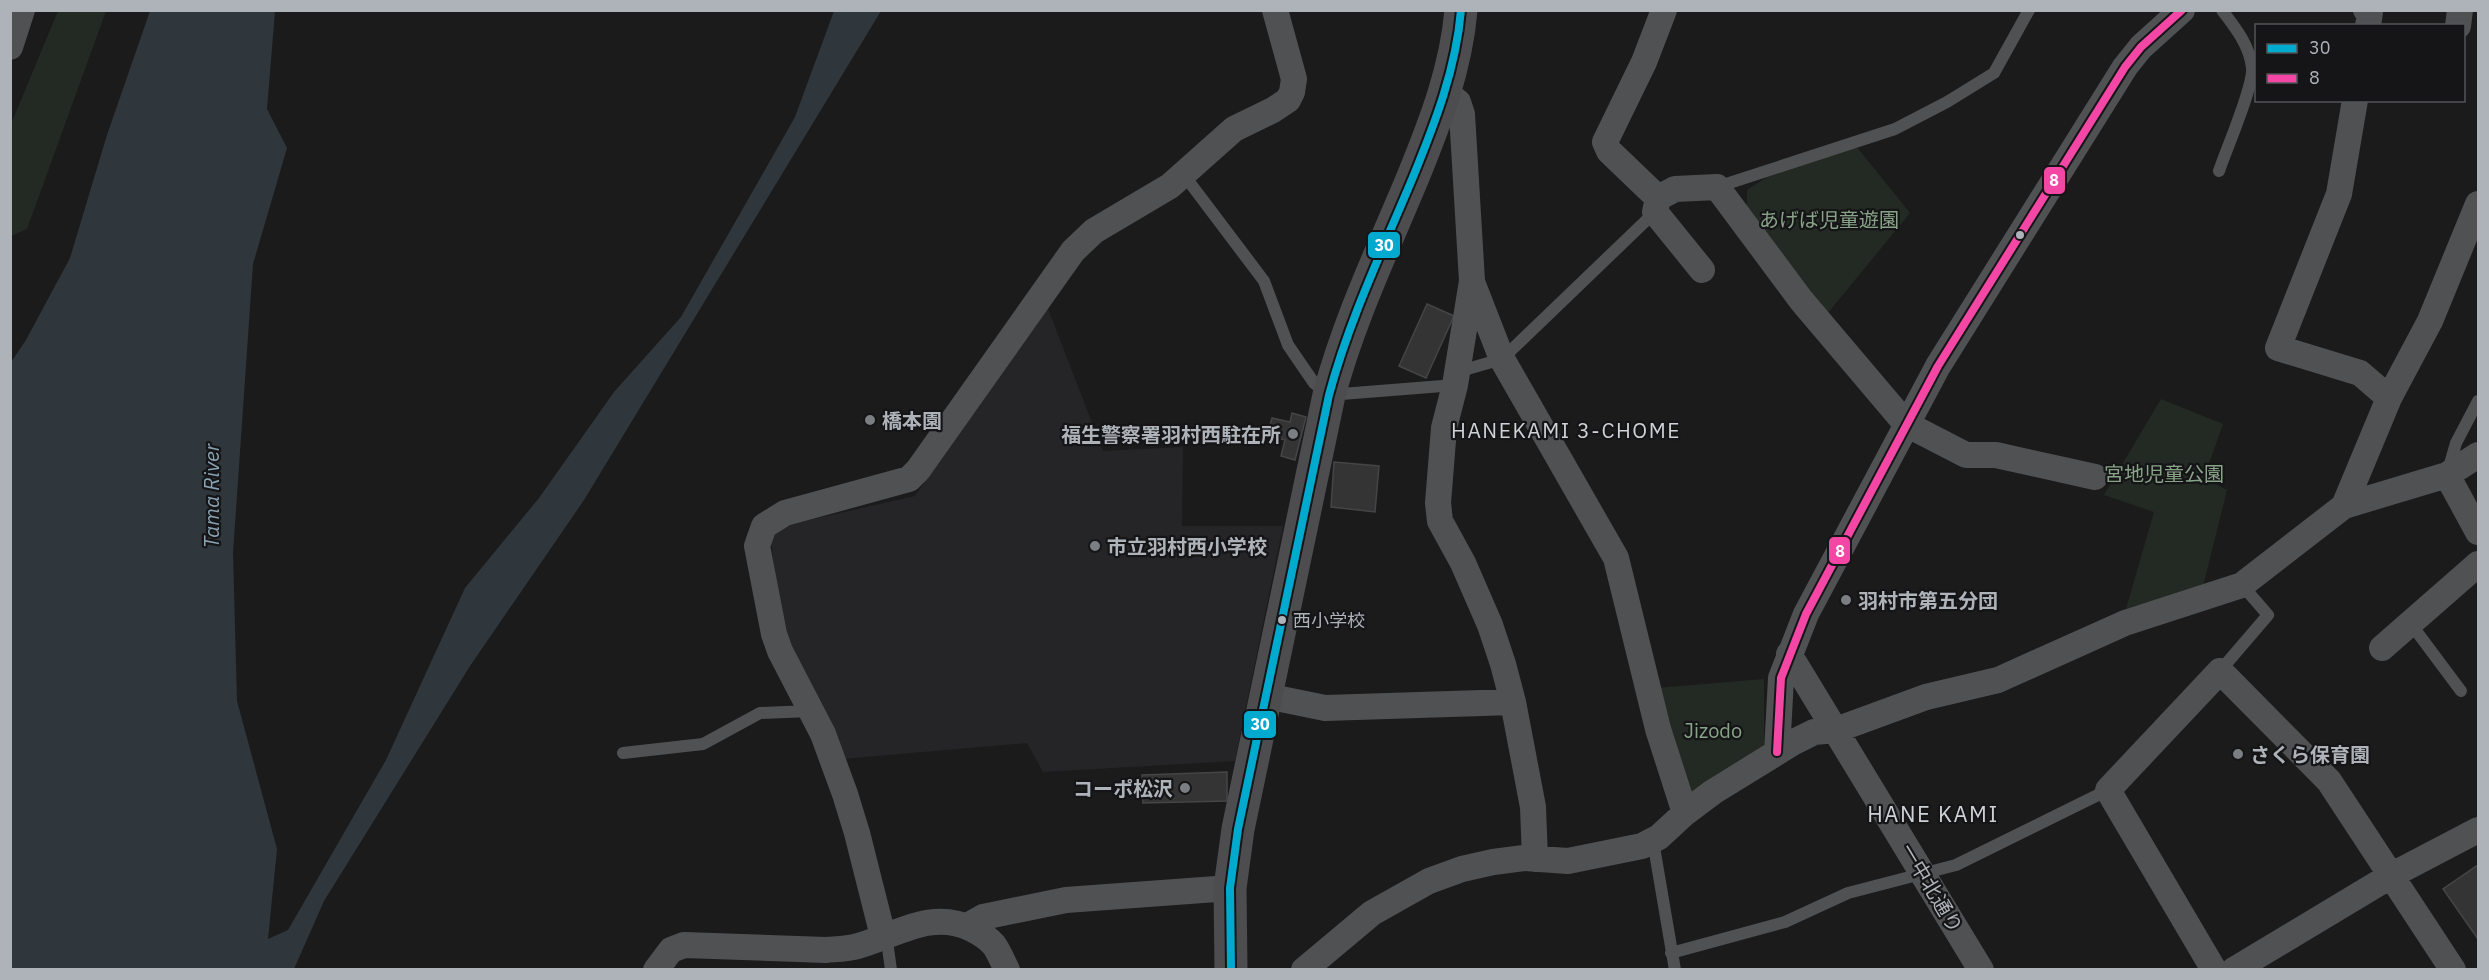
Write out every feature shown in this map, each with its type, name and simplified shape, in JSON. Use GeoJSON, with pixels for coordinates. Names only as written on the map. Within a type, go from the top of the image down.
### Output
{"type":"FeatureCollection","features":[{"type":"Feature","properties":{"kind":"main road"},"geometry":{"type":"LineString","coordinates":[[1231,969],[1230,888],[1238,829],[1329,395],[1345,340],[1445,92],[1458,37],[1461,10]]}},
{"type":"Feature","properties":{"kind":"street"},"geometry":{"type":"LineString","coordinates":[[10,47],[22,10]]}},
{"type":"Feature","properties":{"kind":"street"},"geometry":{"type":"LineString","coordinates":[[883,936],[845,794],[823,734],[780,651],[774,634],[757,546],[764,526],[785,513],[909,479],[1072,251],[1094,231],[1185,175],[1201,156],[1234,129],[1288,100],[1294,79],[1275,10]]}},
{"type":"Feature","properties":{"kind":"street"},"geometry":{"type":"LineString","coordinates":[[1664,10],[1644,62],[1605,142],[1609,151],[1657,205],[1702,270]]}},
{"type":"Feature","properties":{"kind":"street"},"geometry":{"type":"LineString","coordinates":[[2366,10],[2370,12],[2368,24]]}},
{"type":"Feature","properties":{"kind":"street"},"geometry":{"type":"LineString","coordinates":[[1777,752],[1781,678],[1789,654],[1806,614],[1906,424],[1988,284],[2125,67],[2173,14]]}},
{"type":"Feature","properties":{"kind":"street"},"geometry":{"type":"LineString","coordinates":[[1445,92],[1458,102],[1462,114],[1472,281],[1456,378],[1444,428],[1438,503],[1440,521],[1463,563],[1490,625],[1513,702],[1533,807],[1535,859]]}},
{"type":"Feature","properties":{"kind":"street"},"geometry":{"type":"LineString","coordinates":[[2355,102],[2339,194],[2278,348],[2360,372],[2389,398]]}},
{"type":"Feature","properties":{"kind":"street"},"geometry":{"type":"LineString","coordinates":[[1657,205],[1675,189],[1717,187],[1801,300],[1906,424],[1966,455],[1996,455],[2095,477]]}},
{"type":"Feature","properties":{"kind":"street"},"geometry":{"type":"LineString","coordinates":[[2344,506],[2389,398],[2430,321],[2478,204]]}},
{"type":"Feature","properties":{"kind":"street"},"geometry":{"type":"LineString","coordinates":[[1472,281],[1502,359],[1616,558],[1658,729],[1685,813]]}},
{"type":"Feature","properties":{"kind":"street"},"geometry":{"type":"LineString","coordinates":[[1304,969],[1372,913],[1429,880],[1477,865],[1515,859],[1579,860],[1642,846],[1653,841],[1685,813],[1777,752],[1814,732],[1836,730],[1926,697],[1998,680],[2125,623],[2242,585],[2344,506],[2447,475],[2471,455]]}},
{"type":"Feature","properties":{"kind":"street"},"geometry":{"type":"LineString","coordinates":[[2447,475],[2478,532]]}},
{"type":"Feature","properties":{"kind":"street"},"geometry":{"type":"LineString","coordinates":[[2382,648],[2478,564]]}},
{"type":"Feature","properties":{"kind":"street","name":"一中北通り"},"geometry":{"type":"LineString","coordinates":[[1789,654],[1981,969]]}},
{"type":"Feature","properties":{"kind":"street"},"geometry":{"type":"LineString","coordinates":[[2214,969],[2108,790],[2220,671],[2329,781],[2453,969]]}},
{"type":"Feature","properties":{"kind":"street"},"geometry":{"type":"LineString","coordinates":[[1266,696],[1325,708],[1513,702]]}},
{"type":"Feature","properties":{"kind":"street"},"geometry":{"type":"LineString","coordinates":[[2234,969],[2392,875],[2478,830]]}},
{"type":"Feature","properties":{"kind":"street"},"geometry":{"type":"LineString","coordinates":[[967,926],[983,917],[1066,900],[1230,888]]}},
{"type":"Feature","properties":{"kind":"street"},"geometry":{"type":"LineString","coordinates":[[656,969],[671,950],[684,945],[826,950],[860,945],[931,921],[950,921],[967,926],[995,946],[1007,969]]}},
{"type":"Feature","properties":{"kind":"lane"},"geometry":{"type":"LineString","coordinates":[[1717,187],[1895,129],[1947,102],[1994,73],[2029,10]]}},
{"type":"Feature","properties":{"kind":"lane"},"geometry":{"type":"LineString","coordinates":[[2219,171],[2245,100],[2253,70],[2247,49],[2222,10]]}},
{"type":"Feature","properties":{"kind":"lane"},"geometry":{"type":"LineString","coordinates":[[1185,175],[1264,281],[1288,345],[1314,383],[1329,395],[1456,378],[1502,359],[1657,205]]}},
{"type":"Feature","properties":{"kind":"lane"},"geometry":{"type":"LineString","coordinates":[[2471,455],[2478,401]]}},
{"type":"Feature","properties":{"kind":"lane"},"geometry":{"type":"LineString","coordinates":[[2220,671],[2268,615],[2242,585]]}},
{"type":"Feature","properties":{"kind":"lane"},"geometry":{"type":"LineString","coordinates":[[2411,624],[2461,691]]}},
{"type":"Feature","properties":{"kind":"lane"},"geometry":{"type":"LineString","coordinates":[[623,753],[703,744],[760,713],[811,711]]}},
{"type":"Feature","properties":{"kind":"lane"},"geometry":{"type":"LineString","coordinates":[[1671,953],[1785,922],[1848,893],[1956,865],[2108,790]]}},
{"type":"Feature","properties":{"kind":"lane"},"geometry":{"type":"LineString","coordinates":[[1653,841],[1675,969]]}},
{"type":"Feature","properties":{"kind":"lane"},"geometry":{"type":"LineString","coordinates":[[883,936],[888,948],[891,969]]}},
{"type":"Feature","properties":{"kind":"shaded area"},"geometry":{"type":"Polygon","coordinates":[[[1047,306],[1103,451],[1183,447],[1182,526],[1283,526],[1235,761],[1043,772],[1027,743],[842,759],[782,634],[770,533],[782,526],[915,496],[1047,306]]]}},
{"type":"Feature","properties":{"kind":"green space"},"geometry":{"type":"Polygon","coordinates":[[[58,11],[106,11],[27,229],[11,236],[11,124],[58,11]]]}},
{"type":"Feature","properties":{"kind":"green space","name":"あげば児童遊園"},"geometry":{"type":"Polygon","coordinates":[[[1856,146],[1910,213],[1827,314],[1747,210],[1747,190],[1767,177],[1856,146]]]}},
{"type":"Feature","properties":{"kind":"green space","name":"宮地児童公園"},"geometry":{"type":"Polygon","coordinates":[[[2161,399],[2223,424],[2204,478],[2227,490],[2202,590],[2126,609],[2154,512],[2104,495],[2161,399]]]}},
{"type":"Feature","properties":{"kind":"green space","name":"Jizodo"},"geometry":{"type":"Polygon","coordinates":[[[1764,679],[1764,754],[1683,802],[1657,688],[1764,679]]]}},
{"type":"Feature","properties":{"kind":"water","name":"Tama River"},"geometry":{"type":"Polygon","coordinates":[[[150,11],[275,11],[267,109],[287,148],[253,264],[233,553],[237,701],[277,849],[268,939],[288,930],[386,760],[465,588],[539,498],[614,392],[681,317],[795,117],[834,11],[881,11],[584,500],[470,666],[324,901],[294,969],[11,969],[11,362],[26,340],[70,258],[107,135],[150,11]]]}},
{"type":"Feature","properties":{"kind":"building"},"geometry":{"type":"Polygon","coordinates":[[[1427,304],[1454,316],[1426,378],[1399,366],[1427,304]]]}},
{"type":"Feature","properties":{"kind":"building"},"geometry":{"type":"Polygon","coordinates":[[[1292,413],[1306,417],[1295,460],[1281,456],[1285,440],[1267,435],[1272,418],[1290,422],[1292,413]]]}},
{"type":"Feature","properties":{"kind":"building"},"geometry":{"type":"Polygon","coordinates":[[[1334,462],[1379,466],[1375,512],[1331,507],[1334,462]]]}},
{"type":"Feature","properties":{"kind":"building","name":"コーポ松沢"},"geometry":{"type":"Polygon","coordinates":[[[1227,772],[1227,801],[1143,803],[1142,775],[1227,772]]]}},
{"type":"Feature","properties":{"kind":"building"},"geometry":{"type":"Polygon","coordinates":[[[2478,865],[2478,939],[2443,889],[2478,865]]]}},
{"type":"Feature","properties":{"kind":"transit line","name":"30"},"geometry":{"type":"LineString","coordinates":[[1231,970],[1230,888],[1238,829],[1329,395],[1356,312],[1437,116],[1454,53],[1461,10]]}},
{"type":"Feature","properties":{"kind":"transit line","name":"8"},"geometry":{"type":"LineString","coordinates":[[1777,752],[1781,678],[1806,614],[1938,366],[2125,67],[2141,47],[2182,10]]}},
{"type":"Feature","properties":{"kind":"place","name":"橋本園"},"geometry":{"type":"Point","coordinates":[870,420]}},
{"type":"Feature","properties":{"kind":"place","name":"福生警察署羽村西駐在所"},"geometry":{"type":"Point","coordinates":[1293,434]}},
{"type":"Feature","properties":{"kind":"place","name":"市立羽村西小学校"},"geometry":{"type":"Point","coordinates":[1095,546]}},
{"type":"Feature","properties":{"kind":"place","name":"羽村市第五分団"},"geometry":{"type":"Point","coordinates":[1846,600]}},
{"type":"Feature","properties":{"kind":"place","name":"西小学校"},"geometry":{"type":"Point","coordinates":[1282,620]}},
{"type":"Feature","properties":{"kind":"place","name":"さくら保育園"},"geometry":{"type":"Point","coordinates":[2238,754]}},
{"type":"Feature","properties":{"kind":"place","name":"コーポ松沢"},"geometry":{"type":"Point","coordinates":[1185,788]}},
{"type":"Feature","properties":{"kind":"district","name":"HANEKAMI 3-CHOME"},"geometry":{"type":"Point","coordinates":[1566,430]}},
{"type":"Feature","properties":{"kind":"district","name":"HANE KAMI"},"geometry":{"type":"Point","coordinates":[1933,813]}}]}
